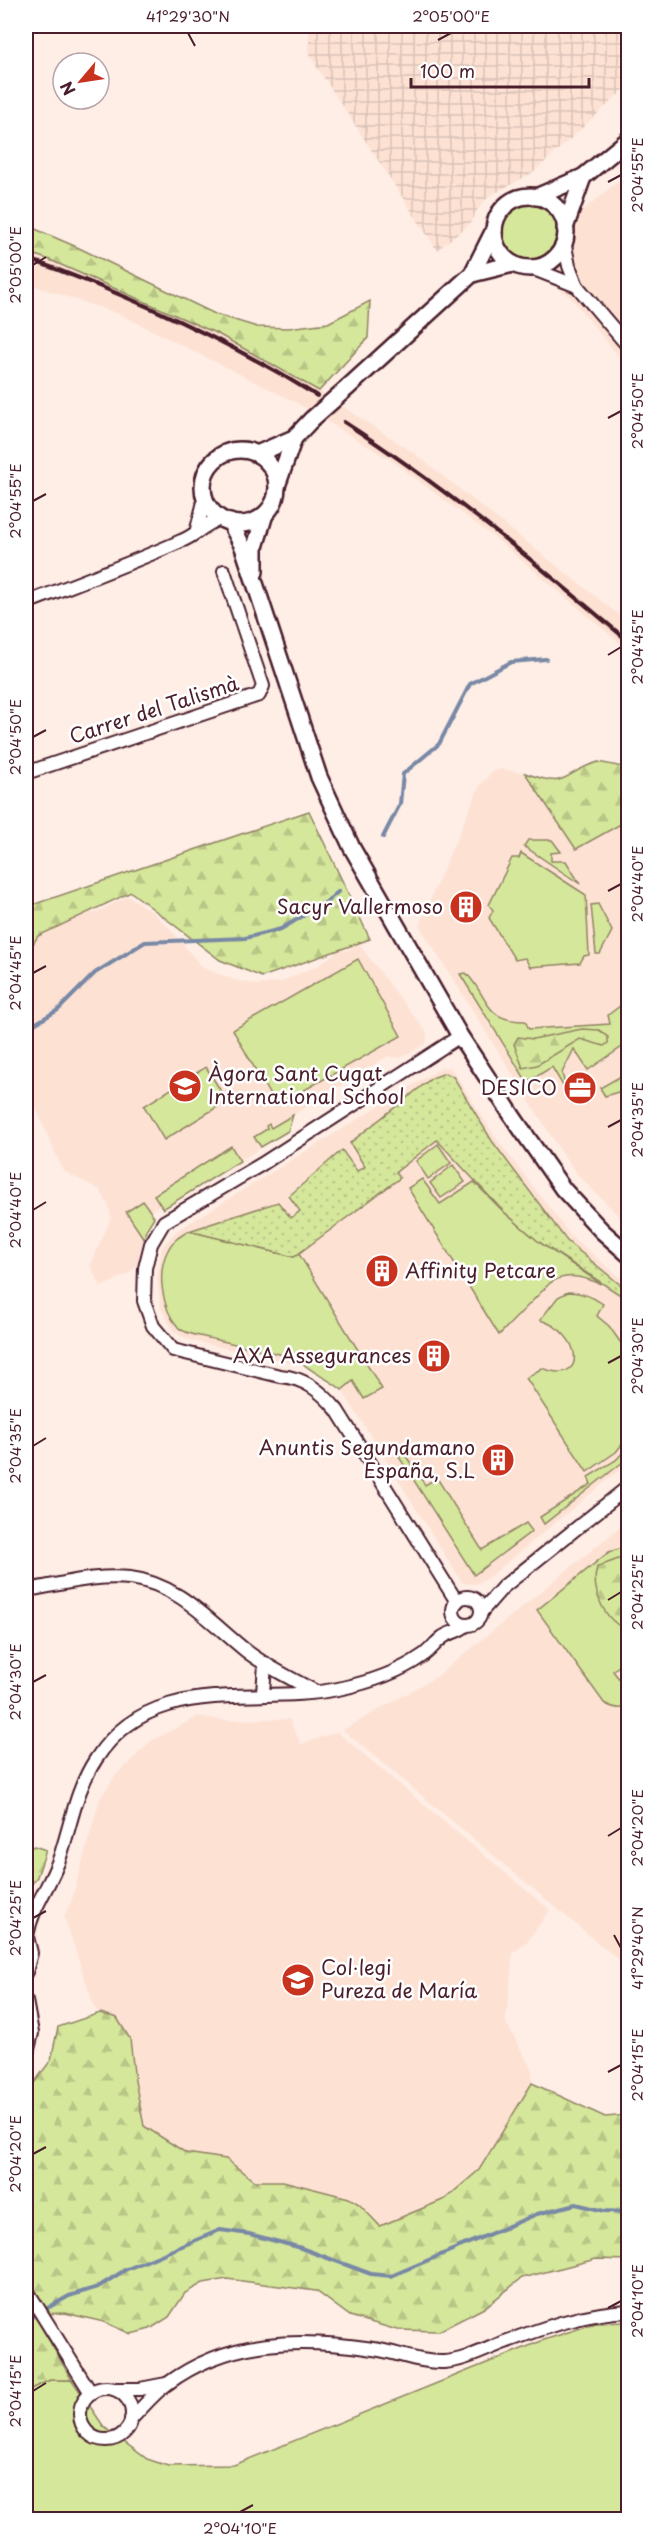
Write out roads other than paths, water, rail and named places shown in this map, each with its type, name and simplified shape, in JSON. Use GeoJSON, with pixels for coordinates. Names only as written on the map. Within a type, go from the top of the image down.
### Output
{"type":"FeatureCollection","features":[{"type":"Feature","properties":{"kind":"street"},"geometry":{"type":"LineString","coordinates":[[256,587],[255,547],[265,514],[273,503],[285,458],[294,438],[472,274],[494,230],[497,218],[506,205],[520,198],[536,197],[583,177],[628,140]]}},
{"type":"Feature","properties":{"kind":"street"},"geometry":{"type":"LineString","coordinates":[[531,268],[552,260],[559,252],[583,177]]}},
{"type":"Feature","properties":{"kind":"street"},"geometry":{"type":"LineString","coordinates":[[536,197],[555,207],[561,216],[577,286],[628,346]]}},
{"type":"Feature","properties":{"kind":"street"},"geometry":{"type":"LineString","coordinates":[[494,230],[499,251],[513,264]]}},
{"type":"Feature","properties":{"kind":"street"},"geometry":{"type":"LineString","coordinates":[[472,274],[513,264],[531,268],[577,286]]}},
{"type":"Feature","properties":{"kind":"street"},"geometry":{"type":"LineString","coordinates":[[257,454],[294,438]]}},
{"type":"Feature","properties":{"kind":"street"},"geometry":{"type":"LineString","coordinates":[[197,529],[205,498],[204,477],[214,459],[233,450],[246,450],[257,454],[272,467],[277,486]]}},
{"type":"Feature","properties":{"kind":"street"},"geometry":{"type":"LineString","coordinates":[[205,498],[212,511],[225,520],[243,547],[319,777],[352,848],[460,1036],[514,1120],[564,1189],[602,1232],[628,1254]]}},
{"type":"Feature","properties":{"kind":"street"},"geometry":{"type":"LineString","coordinates":[[26,603],[137,561],[184,540],[197,529],[225,520],[249,523],[265,514]]}},
{"type":"Feature","properties":{"kind":"street","name":"Carrer del Talismà"},"geometry":{"type":"LineString","coordinates":[[26,773],[260,695],[262,686],[224,571]]}},
{"type":"Feature","properties":{"kind":"street"},"geometry":{"type":"LineString","coordinates":[[460,1036],[262,1164],[164,1222],[151,1244],[145,1268],[144,1301],[153,1326],[173,1350],[280,1376],[296,1377],[318,1390],[337,1410],[455,1608],[459,1622],[466,1625]]}},
{"type":"Feature","properties":{"kind":"street"},"geometry":{"type":"LineString","coordinates":[[26,1973],[32,1953],[26,1934],[32,1913],[53,1876],[87,1775],[97,1756],[130,1724],[151,1711],[206,1696],[294,1695],[316,1692],[353,1685],[405,1666],[424,1655],[444,1636],[475,1623],[481,1612],[503,1587],[628,1487]]}},
{"type":"Feature","properties":{"kind":"street"},"geometry":{"type":"LineString","coordinates":[[26,1590],[78,1580],[111,1577],[132,1578],[152,1584],[195,1608],[246,1651],[316,1692]]}},
{"type":"Feature","properties":{"kind":"street"},"geometry":{"type":"LineString","coordinates":[[444,1636],[455,1608],[464,1598],[472,1598],[503,1587]]}},
{"type":"Feature","properties":{"kind":"street"},"geometry":{"type":"LineString","coordinates":[[472,1598],[479,1604],[481,1612]]}},
{"type":"Feature","properties":{"kind":"street"},"geometry":{"type":"LineString","coordinates":[[263,1694],[265,1663]]}},
{"type":"Feature","properties":{"kind":"street"},"geometry":{"type":"LineString","coordinates":[[26,1910],[38,1901]]}},
{"type":"Feature","properties":{"kind":"street"},"geometry":{"type":"LineString","coordinates":[[26,2005],[32,2033],[26,2057]]}},
{"type":"Feature","properties":{"kind":"street"},"geometry":{"type":"LineString","coordinates":[[26,2289],[91,2393]]}},
{"type":"Feature","properties":{"kind":"street"},"geometry":{"type":"LineString","coordinates":[[166,2384],[140,2389],[102,2389],[91,2393],[82,2404],[80,2415],[82,2425],[92,2436],[106,2440],[116,2438],[127,2429],[131,2419],[166,2384],[202,2362],[243,2348],[279,2343],[327,2342],[378,2349],[422,2361],[446,2362],[560,2322],[605,2312],[628,2311]]}},
{"type":"Feature","properties":{"kind":"street"},"geometry":{"type":"LineString","coordinates":[[113,2390],[122,2394],[129,2402],[131,2419]]}},
{"type":"Feature","properties":{"kind":"waterway"},"geometry":{"type":"LineString","coordinates":[[383,837],[400,804],[403,774],[439,744],[470,684],[511,662],[546,659]]}},
{"type":"Feature","properties":{"kind":"waterway"},"geometry":{"type":"LineString","coordinates":[[26,1029],[58,1010],[95,973],[145,942],[245,938],[281,929],[325,903],[339,891]]}},
{"type":"Feature","properties":{"kind":"waterway"},"geometry":{"type":"LineString","coordinates":[[26,2320],[69,2296],[98,2287],[125,2270],[220,2230],[249,2234],[298,2247],[371,2274],[391,2276],[537,2214],[576,2204],[604,2211],[628,2212]]}},
{"type":"Feature","properties":{"kind":"railway"},"geometry":{"type":"LineString","coordinates":[[26,258],[175,319],[247,355],[317,396]]}},
{"type":"Feature","properties":{"kind":"railway"},"geometry":{"type":"LineString","coordinates":[[344,422],[454,500],[525,555],[628,641]]}},
{"type":"Feature","properties":{"kind":"place","name":"Sacyr Vallermoso"},"geometry":{"type":"Point","coordinates":[466,907]}},
{"type":"Feature","properties":{"kind":"place","name":"Àgora Sant Cugat International School"},"geometry":{"type":"Point","coordinates":[185,1086]}},
{"type":"Feature","properties":{"kind":"place","name":"DESICO"},"geometry":{"type":"Point","coordinates":[580,1088]}},
{"type":"Feature","properties":{"kind":"place","name":"Affinity Petcare"},"geometry":{"type":"Point","coordinates":[382,1271]}},
{"type":"Feature","properties":{"kind":"place","name":"AXA Assegurances"},"geometry":{"type":"Point","coordinates":[434,1356]}},
{"type":"Feature","properties":{"kind":"place","name":"Anuntis Segundamano España, S.L"},"geometry":{"type":"Point","coordinates":[498,1460]}},
{"type":"Feature","properties":{"kind":"place","name":"Col·legi Pureza de María"},"geometry":{"type":"Point","coordinates":[298,1980]}}]}
